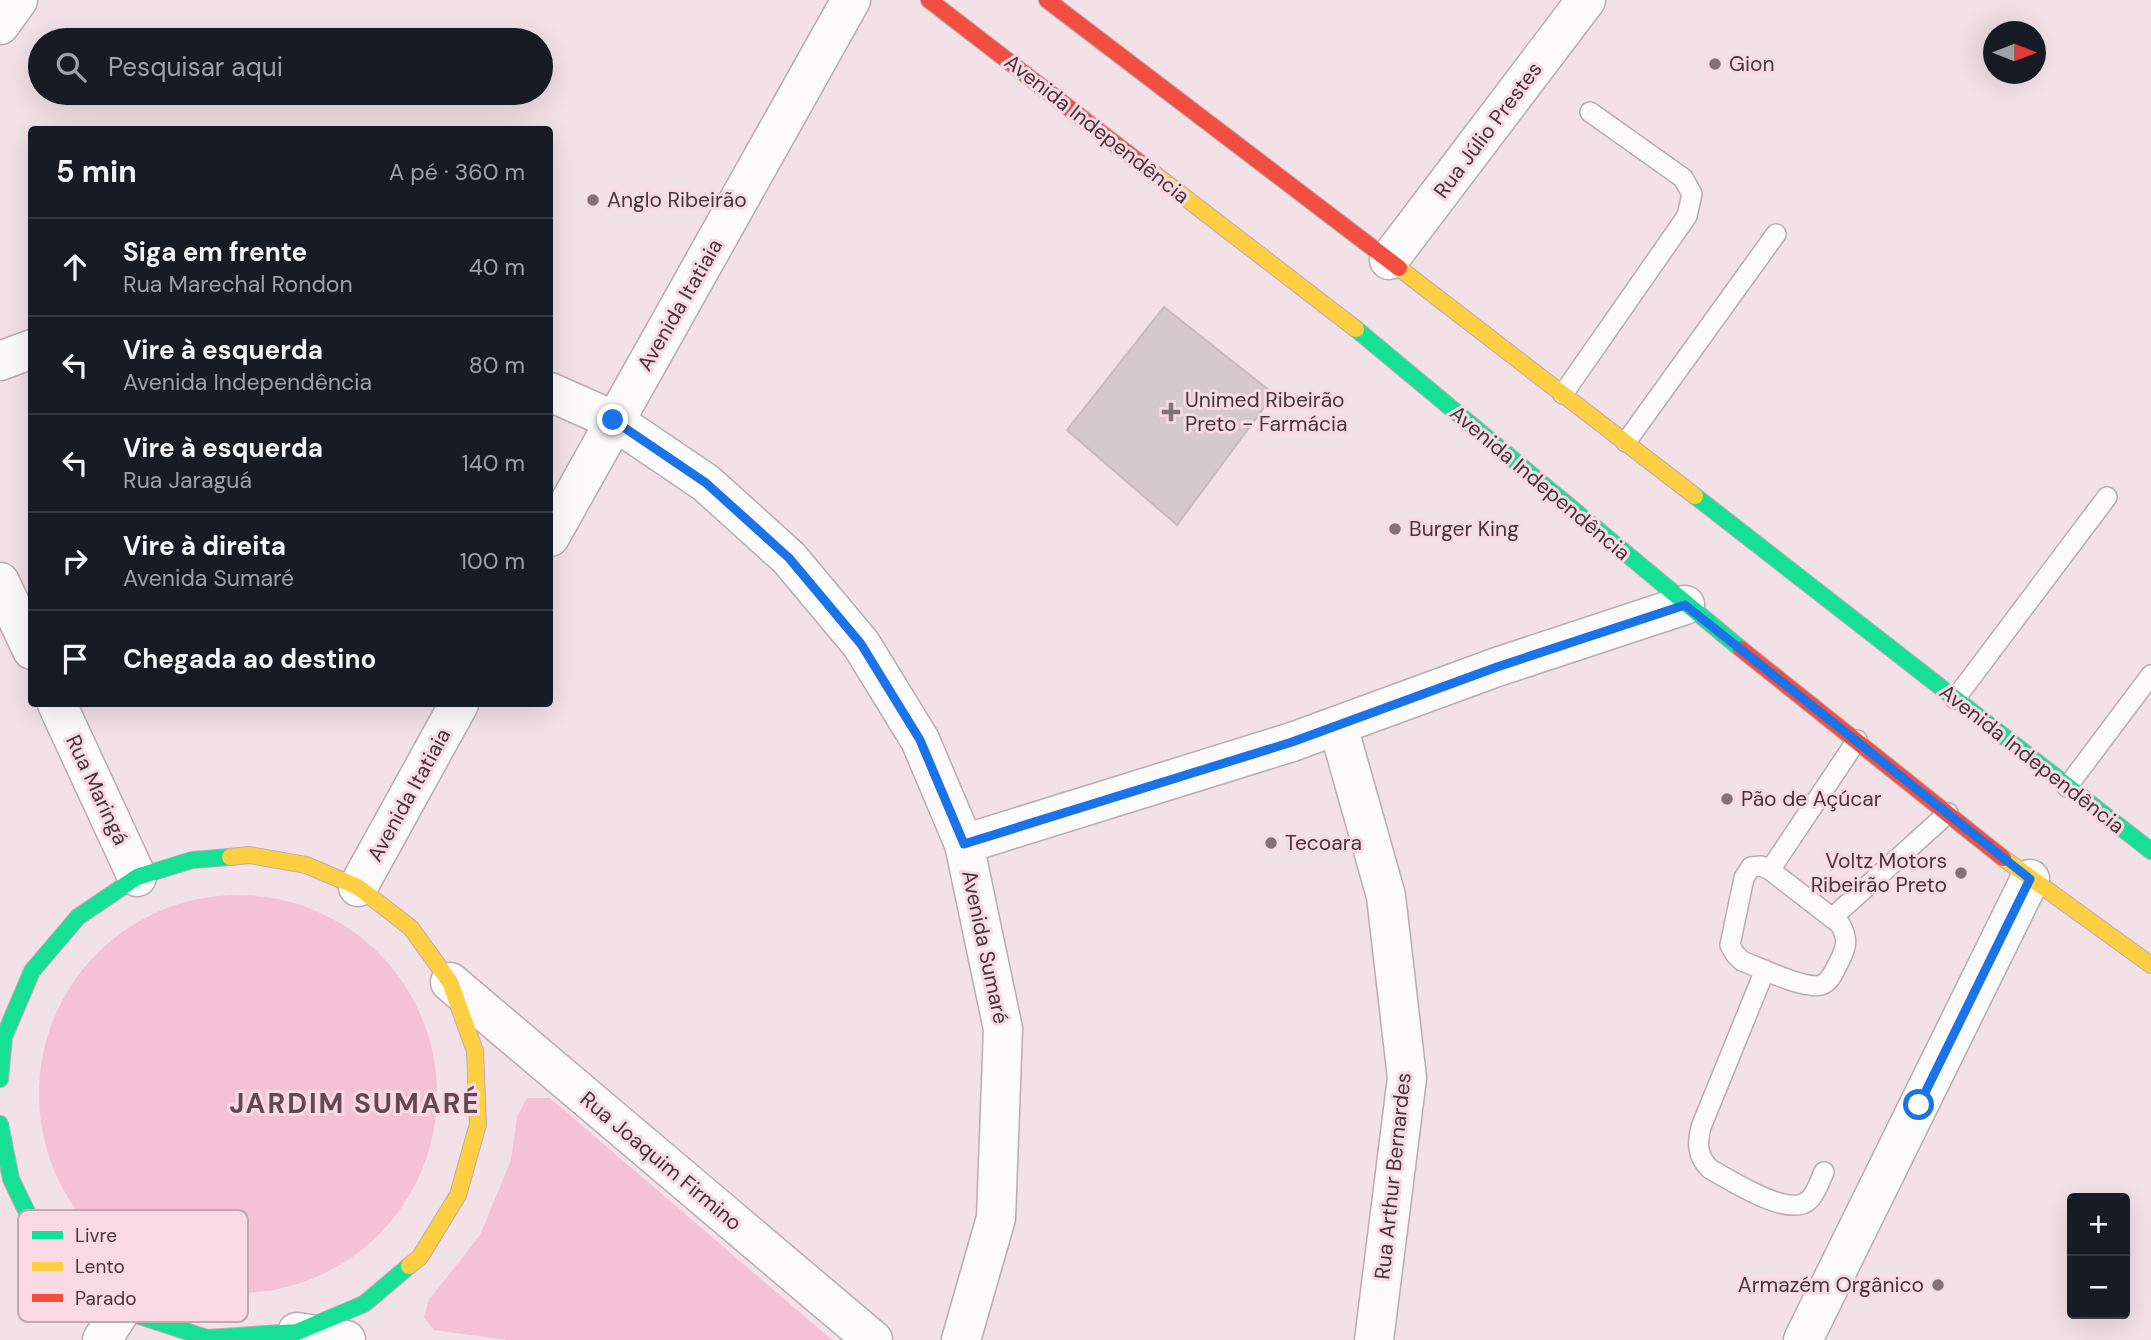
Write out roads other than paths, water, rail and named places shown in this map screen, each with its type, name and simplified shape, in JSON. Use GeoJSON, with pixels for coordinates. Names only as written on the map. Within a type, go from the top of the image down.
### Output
{"type":"FeatureCollection","features":[{"type":"Feature","properties":{"kind":"main road","name":"Avenida Independência"},"geometry":{"type":"LineString","coordinates":[[929,0],[1376,345],[1685,605],[2030,879],[2151,965]]}},
{"type":"Feature","properties":{"kind":"main road","name":"Avenida Independência"},"geometry":{"type":"LineString","coordinates":[[1047,0],[1626,442],[2151,851]]}},
{"type":"Feature","properties":{"kind":"main road"},"geometry":{"type":"LineString","coordinates":[[0,1079],[4,1037],[32,971],[78,917],[137,877],[192,859],[249,855],[306,865],[358,887],[411,928],[450,982],[475,1051],[478,1124],[458,1195],[420,1257],[364,1304],[297,1332],[207,1338],[111,1325]]}},
{"type":"Feature","properties":{"kind":"main road"},"geometry":{"type":"LineString","coordinates":[[0,1124],[5,1180],[23,1210]]}},
{"type":"Feature","properties":{"kind":"street"},"geometry":{"type":"LineString","coordinates":[[0,25],[18,0]]}},
{"type":"Feature","properties":{"kind":"street","name":"Avenida Itatiaia"},"geometry":{"type":"LineString","coordinates":[[553,531],[613,420],[705,262],[851,0]]}},
{"type":"Feature","properties":{"kind":"street","name":"Rua Júlio Prestes"},"geometry":{"type":"LineString","coordinates":[[1389,260],[1587,0]]}},
{"type":"Feature","properties":{"kind":"street"},"geometry":{"type":"LineString","coordinates":[[0,360],[28,350]]}},
{"type":"Feature","properties":{"kind":"street","name":"Avenida Sumaré"},"geometry":{"type":"LineString","coordinates":[[553,393],[613,420],[706,483],[789,558],[861,644],[913,729],[964,844],[1003,1029],[996,1218],[961,1340]]}},
{"type":"Feature","properties":{"kind":"street"},"geometry":{"type":"LineString","coordinates":[[0,582],[28,642]]}},
{"type":"Feature","properties":{"kind":"street"},"geometry":{"type":"LineString","coordinates":[[964,844],[1279,747],[1497,667],[1685,605]]}},
{"type":"Feature","properties":{"kind":"street","name":"Rua Maringá"},"geometry":{"type":"LineString","coordinates":[[58,707],[137,877]]}},
{"type":"Feature","properties":{"kind":"street","name":"Avenida Itatiaia"},"geometry":{"type":"LineString","coordinates":[[358,887],[457,707]]}},
{"type":"Feature","properties":{"kind":"street","name":"Rua Arthur Bernardes"},"geometry":{"type":"LineString","coordinates":[[1338,726],[1386,896],[1407,1078],[1374,1340]]}},
{"type":"Feature","properties":{"kind":"street"},"geometry":{"type":"LineString","coordinates":[[1814,1335],[2030,879]]}},
{"type":"Feature","properties":{"kind":"street","name":"Rua Joaquim Firmino"},"geometry":{"type":"LineString","coordinates":[[450,982],[873,1340]]}},
{"type":"Feature","properties":{"kind":"street"},"geometry":{"type":"LineString","coordinates":[[297,1332],[346,1340]]}},
{"type":"Feature","properties":{"kind":"lane"},"geometry":{"type":"LineString","coordinates":[[1563,394],[1687,216],[1692,194],[1683,178],[1590,112]]}},
{"type":"Feature","properties":{"kind":"lane"},"geometry":{"type":"LineString","coordinates":[[1626,442],[1776,234]]}},
{"type":"Feature","properties":{"kind":"lane"},"geometry":{"type":"LineString","coordinates":[[1955,699],[2107,497]]}},
{"type":"Feature","properties":{"kind":"lane"},"geometry":{"type":"LineString","coordinates":[[2067,787],[2151,675]]}},
{"type":"Feature","properties":{"kind":"lane"},"geometry":{"type":"LineString","coordinates":[[1770,870],[1857,740]]}},
{"type":"Feature","properties":{"kind":"lane"},"geometry":{"type":"LineString","coordinates":[[1832,918],[1948,813]]}},
{"type":"Feature","properties":{"kind":"lane"},"geometry":{"type":"LineString","coordinates":[[1761,866],[1770,870],[1832,918],[1840,924],[1846,935],[1846,946],[1831,978],[1821,985],[1807,985],[1742,961],[1730,944],[1744,878],[1751,867],[1761,866]]}},
{"type":"Feature","properties":{"kind":"lane"},"geometry":{"type":"LineString","coordinates":[[1765,970],[1700,1127],[1697,1143],[1701,1161],[1710,1169],[1777,1204],[1791,1206],[1802,1205],[1811,1199],[1824,1172]]}},
{"type":"Feature","properties":{"kind":"place","name":"Gion"},"geometry":{"type":"Point","coordinates":[1715,64]}},
{"type":"Feature","properties":{"kind":"place","name":"Anglo Ribeirão"},"geometry":{"type":"Point","coordinates":[593,200]}},
{"type":"Feature","properties":{"kind":"place","name":"Unimed Ribeirão Preto - Farmácia"},"geometry":{"type":"Point","coordinates":[1171,412]}},
{"type":"Feature","properties":{"kind":"place","name":"Burger King"},"geometry":{"type":"Point","coordinates":[1395,529]}},
{"type":"Feature","properties":{"kind":"place","name":"Pão de Açúcar"},"geometry":{"type":"Point","coordinates":[1727,799]}},
{"type":"Feature","properties":{"kind":"place","name":"Tecoara"},"geometry":{"type":"Point","coordinates":[1271,843]}},
{"type":"Feature","properties":{"kind":"place","name":"Voltz Motors Ribeirão Preto"},"geometry":{"type":"Point","coordinates":[1961,873]}},
{"type":"Feature","properties":{"kind":"place","name":"Armazém Orgânico"},"geometry":{"type":"Point","coordinates":[1938,1285]}},
{"type":"Feature","properties":{"kind":"district","name":"JARDIM SUMARÉ"},"geometry":{"type":"Point","coordinates":[355,1103]}}]}
